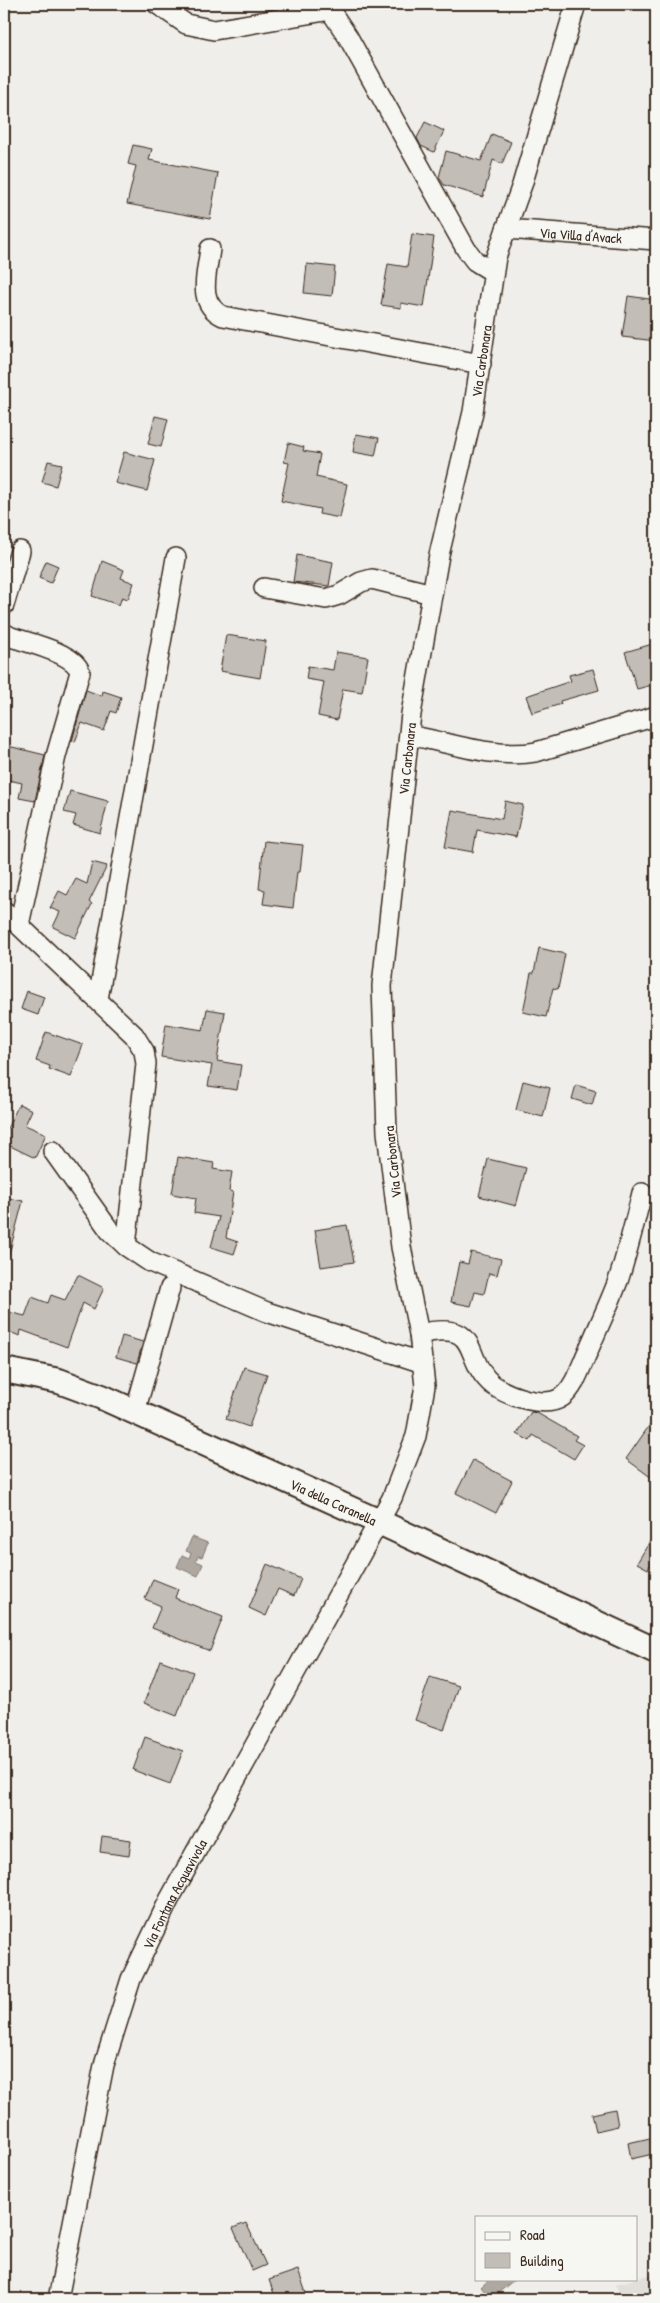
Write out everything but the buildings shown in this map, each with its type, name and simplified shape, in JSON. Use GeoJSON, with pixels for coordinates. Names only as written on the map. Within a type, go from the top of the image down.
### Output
{"type":"FeatureCollection","features":[{"type":"Feature","properties":{"kind":"main road","name":"Via della Caranella"},"geometry":{"type":"LineString","coordinates":[[4,1370],[58,1381],[135,1412],[377,1521],[656,1651]]}},
{"type":"Feature","properties":{"kind":"street"},"geometry":{"type":"LineString","coordinates":[[157,4],[186,24],[214,30],[329,7],[466,249],[475,261],[493,272]]}},
{"type":"Feature","properties":{"kind":"street","name":"Via Carbonara"},"geometry":{"type":"LineString","coordinates":[[377,1521],[399,1483],[416,1436],[424,1394],[420,1334],[402,1247],[388,1132],[382,986],[409,735],[439,554],[468,439],[498,250],[522,185],[576,4]]}},
{"type":"Feature","properties":{"kind":"street","name":"Via Villa d'Avack"},"geometry":{"type":"LineString","coordinates":[[506,229],[656,240]]}},
{"type":"Feature","properties":{"kind":"street"},"geometry":{"type":"LineString","coordinates":[[210,249],[206,298],[211,309],[224,316],[481,364]]}},
{"type":"Feature","properties":{"kind":"street"},"geometry":{"type":"LineString","coordinates":[[4,605],[20,551]]}},
{"type":"Feature","properties":{"kind":"street"},"geometry":{"type":"LineString","coordinates":[[98,999],[176,558]]}},
{"type":"Feature","properties":{"kind":"street"},"geometry":{"type":"LineString","coordinates":[[264,588],[326,598],[340,595],[361,582],[372,579],[432,594]]}},
{"type":"Feature","properties":{"kind":"street"},"geometry":{"type":"LineString","coordinates":[[4,633],[10,637],[70,658],[79,666],[80,672],[56,756],[19,925]]}},
{"type":"Feature","properties":{"kind":"street"},"geometry":{"type":"LineString","coordinates":[[409,735],[495,752],[517,754],[536,752],[656,716]]}},
{"type":"Feature","properties":{"kind":"street"},"geometry":{"type":"LineString","coordinates":[[4,911],[138,1039],[146,1058],[126,1246]]}},
{"type":"Feature","properties":{"kind":"street"},"geometry":{"type":"LineString","coordinates":[[52,1151],[110,1231],[126,1246],[150,1262],[267,1312],[423,1363]]}},
{"type":"Feature","properties":{"kind":"street"},"geometry":{"type":"LineString","coordinates":[[420,1334],[442,1330],[461,1336],[474,1351],[484,1375],[503,1391],[522,1398],[546,1402],[562,1397],[576,1378],[615,1289],[642,1193]]}},
{"type":"Feature","properties":{"kind":"street"},"geometry":{"type":"LineString","coordinates":[[135,1412],[170,1288]]}},
{"type":"Feature","properties":{"kind":"street","name":"Via Fontana Acquavivola"},"geometry":{"type":"LineString","coordinates":[[58,2299],[104,2065],[131,1979],[169,1900],[377,1521]]}},
{"type":"Feature","properties":{"kind":"shaded area"},"geometry":{"type":"Polygon","coordinates":[[[192,1537],[208,1543],[202,1557],[198,1556],[196,1561],[203,1564],[198,1576],[177,1567],[182,1555],[189,1558],[191,1553],[186,1551],[192,1537]]]}},
{"type":"Feature","properties":{"kind":"shaded area"},"geometry":{"type":"Polygon","coordinates":[[[656,2273],[656,2299],[620,2299],[616,2284],[638,2280],[638,2278],[656,2273]]]}},
{"type":"Feature","properties":{"kind":"shaded area"},"geometry":{"type":"Polygon","coordinates":[[[489,2280],[514,2280],[491,2299],[481,2287],[489,2280]]]}}]}
